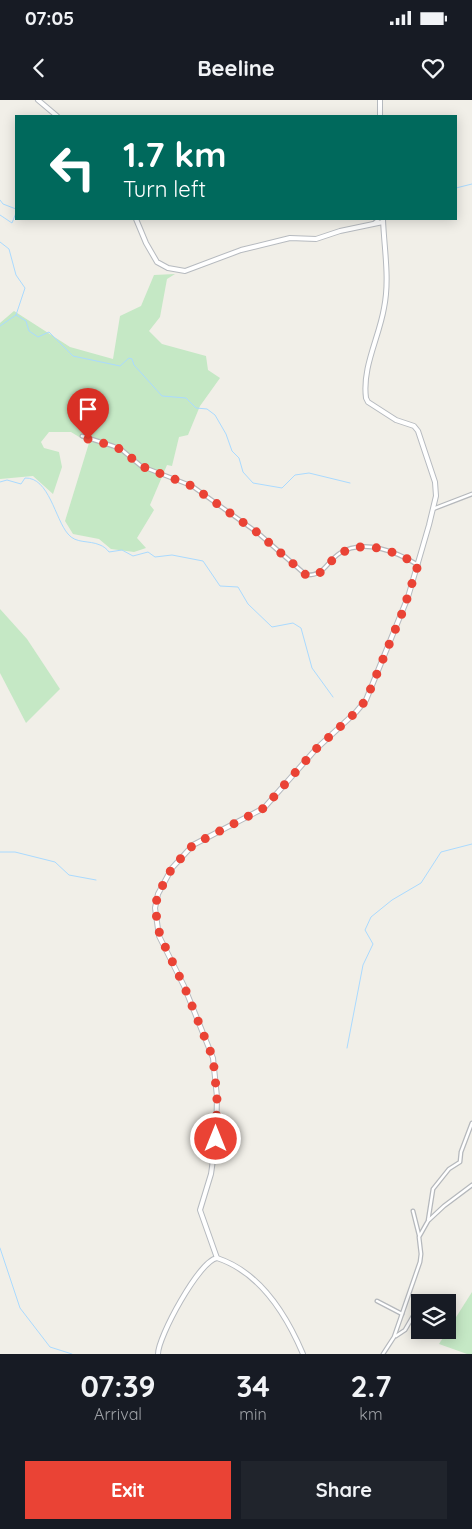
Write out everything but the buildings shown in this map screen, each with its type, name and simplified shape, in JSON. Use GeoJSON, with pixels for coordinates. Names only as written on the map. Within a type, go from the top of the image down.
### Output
{"type":"FeatureCollection","features":[{"type":"Feature","properties":{"kind":"street"},"geometry":{"type":"LineString","coordinates":[[38,100],[56,115]]}},
{"type":"Feature","properties":{"kind":"street"},"geometry":{"type":"LineString","coordinates":[[380,100],[380,115]]}},
{"type":"Feature","properties":{"kind":"street"},"geometry":{"type":"LineString","coordinates":[[136,220],[146,243],[157,262],[168,268],[185,271],[241,250],[290,238],[316,239],[340,231],[372,225],[382,220],[386,292],[384,308],[367,369],[366,398],[368,402],[386,416],[414,426],[418,432],[435,482],[436,496],[418,565],[403,611],[366,700],[356,712],[316,749],[264,808],[193,845],[172,868],[158,894],[155,908],[160,936],[205,1035],[214,1068],[217,1097],[216,1145],[200,1210],[217,1258]]}},
{"type":"Feature","properties":{"kind":"street"},"geometry":{"type":"LineString","coordinates":[[82,436],[117,448],[141,466],[192,486],[258,533],[306,575],[317,575],[339,554],[362,548],[386,549],[418,565]]}},
{"type":"Feature","properties":{"kind":"street"},"geometry":{"type":"LineString","coordinates":[[433,509],[472,494]]}},
{"type":"Feature","properties":{"kind":"street"},"geometry":{"type":"LineString","coordinates":[[428,1221],[434,1189],[449,1169],[460,1162],[472,1123]]}},
{"type":"Feature","properties":{"kind":"street"},"geometry":{"type":"LineString","coordinates":[[419,1237],[428,1221],[436,1212],[472,1185]]}},
{"type":"Feature","properties":{"kind":"street"},"geometry":{"type":"LineString","coordinates":[[383,1354],[394,1337],[420,1262],[419,1237],[413,1211]]}},
{"type":"Feature","properties":{"kind":"street"},"geometry":{"type":"LineString","coordinates":[[158,1354],[158,1346],[163,1332],[196,1276],[204,1264],[217,1258],[225,1260],[265,1290],[286,1319],[303,1354]]}},
{"type":"Feature","properties":{"kind":"street"},"geometry":{"type":"LineString","coordinates":[[377,1301],[402,1314]]}},
{"type":"Feature","properties":{"kind":"street"},"geometry":{"type":"LineString","coordinates":[[394,1337],[405,1330],[411,1320]]}},
{"type":"Feature","properties":{"kind":"green space"},"geometry":{"type":"Polygon","coordinates":[[[175,274],[167,279],[160,317],[149,331],[162,344],[206,356],[208,370],[220,378],[200,406],[188,435],[179,437],[172,466],[167,465],[150,505],[154,510],[137,538],[146,548],[134,552],[111,549],[99,539],[73,534],[65,521],[89,443],[71,432],[49,432],[41,442],[44,448],[59,452],[62,467],[53,494],[33,476],[0,479],[0,323],[14,311],[70,347],[113,359],[120,316],[141,306],[154,275],[175,274]]]}},
{"type":"Feature","properties":{"kind":"green space"},"geometry":{"type":"Polygon","coordinates":[[[0,609],[27,639],[60,689],[26,723],[0,673],[0,609]]]}},
{"type":"Feature","properties":{"kind":"green space"},"geometry":{"type":"Polygon","coordinates":[[[472,1292],[472,1354],[439,1344],[442,1339],[456,1339],[456,1317],[472,1292]]]}},
{"type":"Feature","properties":{"kind":"waterway"},"geometry":{"type":"LineString","coordinates":[[457,188],[472,184]]}},
{"type":"Feature","properties":{"kind":"waterway"},"geometry":{"type":"LineString","coordinates":[[0,200],[3,204],[15,209]]}},
{"type":"Feature","properties":{"kind":"waterway"},"geometry":{"type":"LineString","coordinates":[[0,215],[12,223],[15,216]]}},
{"type":"Feature","properties":{"kind":"waterway"},"geometry":{"type":"LineString","coordinates":[[0,242],[9,249],[16,275],[25,288],[16,315],[0,326]]}},
{"type":"Feature","properties":{"kind":"waterway"},"geometry":{"type":"LineString","coordinates":[[16,315],[26,321],[29,331],[38,337],[49,332],[73,356],[120,366],[129,358],[132,359],[134,365],[162,396],[186,398],[196,408],[207,409],[215,415],[226,434],[232,451],[239,458],[243,472],[253,483],[282,488],[295,475],[309,473],[350,483]]}},
{"type":"Feature","properties":{"kind":"waterway"},"geometry":{"type":"LineString","coordinates":[[0,482],[7,480],[21,484],[25,478],[40,484],[51,500],[63,527],[71,537],[79,541],[100,545],[109,552],[122,550],[133,556],[148,552],[155,557],[172,555],[203,561],[220,586],[238,587],[248,604],[272,627],[293,623],[301,628],[312,668],[333,697]]}},
{"type":"Feature","properties":{"kind":"waterway"},"geometry":{"type":"LineString","coordinates":[[347,1048],[363,965],[373,944],[365,930],[371,917],[392,900],[421,883],[441,852],[472,844]]}},
{"type":"Feature","properties":{"kind":"waterway"},"geometry":{"type":"LineString","coordinates":[[0,852],[15,852],[55,862],[69,875],[96,880]]}},
{"type":"Feature","properties":{"kind":"waterway"},"geometry":{"type":"LineString","coordinates":[[0,1248],[20,1308],[50,1347],[72,1354]]}},
{"type":"Feature","properties":{"kind":"route"},"geometry":{"type":"LineString","coordinates":[[88,439],[122,450],[141,466],[192,486],[258,533],[306,575],[317,575],[339,554],[348,550],[362,548],[386,549],[418,565],[403,611],[371,692],[366,700],[340,728],[316,749],[264,808],[193,845],[172,868],[158,894],[155,908],[160,936],[184,986],[213,1058],[217,1097],[216,1139]]}}]}
